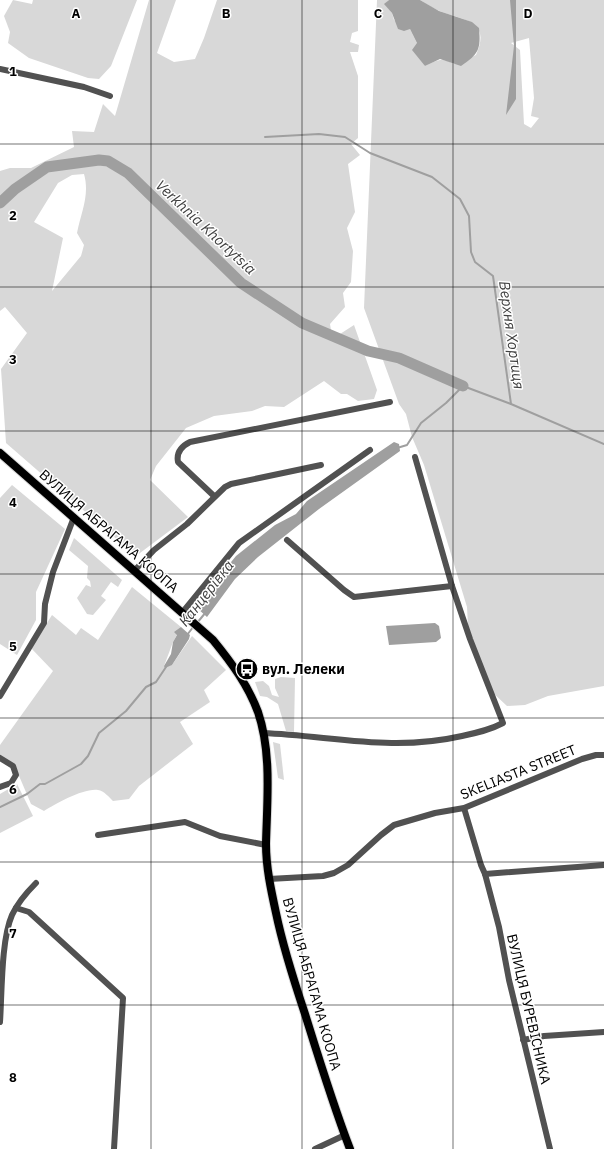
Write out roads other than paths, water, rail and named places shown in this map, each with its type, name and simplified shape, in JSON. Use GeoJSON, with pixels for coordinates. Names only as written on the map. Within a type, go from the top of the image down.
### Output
{"type":"FeatureCollection","features":[{"type":"Feature","properties":{"kind":"main road","name":"ВУЛИЦЯ АБРАГАМА КООПА"},"geometry":{"type":"LineString","coordinates":[[0,453],[213,640],[237,670],[252,698],[263,734],[267,807],[266,845],[269,879],[287,958],[344,1135],[350,1149]]}},
{"type":"Feature","properties":{"kind":"street"},"geometry":{"type":"LineString","coordinates":[[0,69],[84,87],[110,96]]}},
{"type":"Feature","properties":{"kind":"street"},"geometry":{"type":"LineString","coordinates":[[214,496],[178,462],[177,455],[181,448],[190,442],[390,402]]}},
{"type":"Feature","properties":{"kind":"street"},"geometry":{"type":"LineString","coordinates":[[182,613],[239,543],[370,450]]}},
{"type":"Feature","properties":{"kind":"street"},"geometry":{"type":"LineString","coordinates":[[263,734],[367,744],[409,744],[450,739],[491,729],[503,723],[470,640],[452,586],[415,457]]}},
{"type":"Feature","properties":{"kind":"street"},"geometry":{"type":"LineString","coordinates":[[134,571],[154,550],[194,518],[214,496],[231,484],[321,465]]}},
{"type":"Feature","properties":{"kind":"street"},"geometry":{"type":"LineString","coordinates":[[0,696],[44,623],[45,604],[53,572],[74,517]]}},
{"type":"Feature","properties":{"kind":"street"},"geometry":{"type":"LineString","coordinates":[[287,540],[354,597],[452,586]]}},
{"type":"Feature","properties":{"kind":"street","name":"SKELIASTA STREET"},"geometry":{"type":"LineString","coordinates":[[269,879],[323,876],[334,873],[348,865],[381,834],[394,825],[435,813],[464,808],[582,759],[596,755],[604,756]]}},
{"type":"Feature","properties":{"kind":"street"},"geometry":{"type":"LineString","coordinates":[[0,758],[14,766],[16,775],[10,783],[0,787]]}},
{"type":"Feature","properties":{"kind":"street","name":"ВУЛИЦЯ БУРЕВІСНИКА"},"geometry":{"type":"LineString","coordinates":[[464,808],[480,865],[485,874],[523,1040],[550,1149]]}},
{"type":"Feature","properties":{"kind":"street"},"geometry":{"type":"LineString","coordinates":[[98,835],[185,822],[220,836],[266,845]]}},
{"type":"Feature","properties":{"kind":"street"},"geometry":{"type":"LineString","coordinates":[[485,874],[604,865]]}},
{"type":"Feature","properties":{"kind":"street"},"geometry":{"type":"LineString","coordinates":[[0,1022],[6,945],[10,923],[21,899],[36,883]]}},
{"type":"Feature","properties":{"kind":"street"},"geometry":{"type":"LineString","coordinates":[[16,908],[29,912],[122,998],[114,1149]]}},
{"type":"Feature","properties":{"kind":"street"},"geometry":{"type":"LineString","coordinates":[[523,1040],[538,1037],[604,1032]]}},
{"type":"Feature","properties":{"kind":"street"},"geometry":{"type":"LineString","coordinates":[[315,1149],[344,1135]]}},
{"type":"Feature","properties":{"kind":"waterway","name":"Верхня Хортиця"},"geometry":{"type":"LineString","coordinates":[[265,137],[319,134],[345,137],[370,153],[432,177],[460,199],[469,216],[471,252],[475,262],[493,276],[511,404],[604,444]]}},
{"type":"Feature","properties":{"kind":"waterway","name":"Verkhnia Khortytsia"},"geometry":{"type":"LineString","coordinates":[[0,203],[15,189],[47,167],[99,160],[108,161],[128,173],[241,283],[302,323],[368,351],[399,358],[463,386]]}},
{"type":"Feature","properties":{"kind":"waterway","name":"Канцерівка"},"geometry":{"type":"LineString","coordinates":[[397,448],[407,445],[421,423],[446,403],[463,386],[511,404]]}},
{"type":"Feature","properties":{"kind":"waterway","name":"Канцерівка"},"geometry":{"type":"LineString","coordinates":[[197,623],[206,612]]}},
{"type":"Feature","properties":{"kind":"waterway","name":"Канцерівка"},"geometry":{"type":"LineString","coordinates":[[187,635],[194,626]]}},
{"type":"Feature","properties":{"kind":"waterway","name":"Канцерівка"},"geometry":{"type":"LineString","coordinates":[[0,807],[27,794],[40,784],[45,784],[81,764],[88,756],[99,733],[126,711],[146,687],[156,682],[166,667]]}},
{"type":"Feature","properties":{"kind":"place","name":"вул. Лелеки"},"geometry":{"type":"Point","coordinates":[247,669]}}]}
